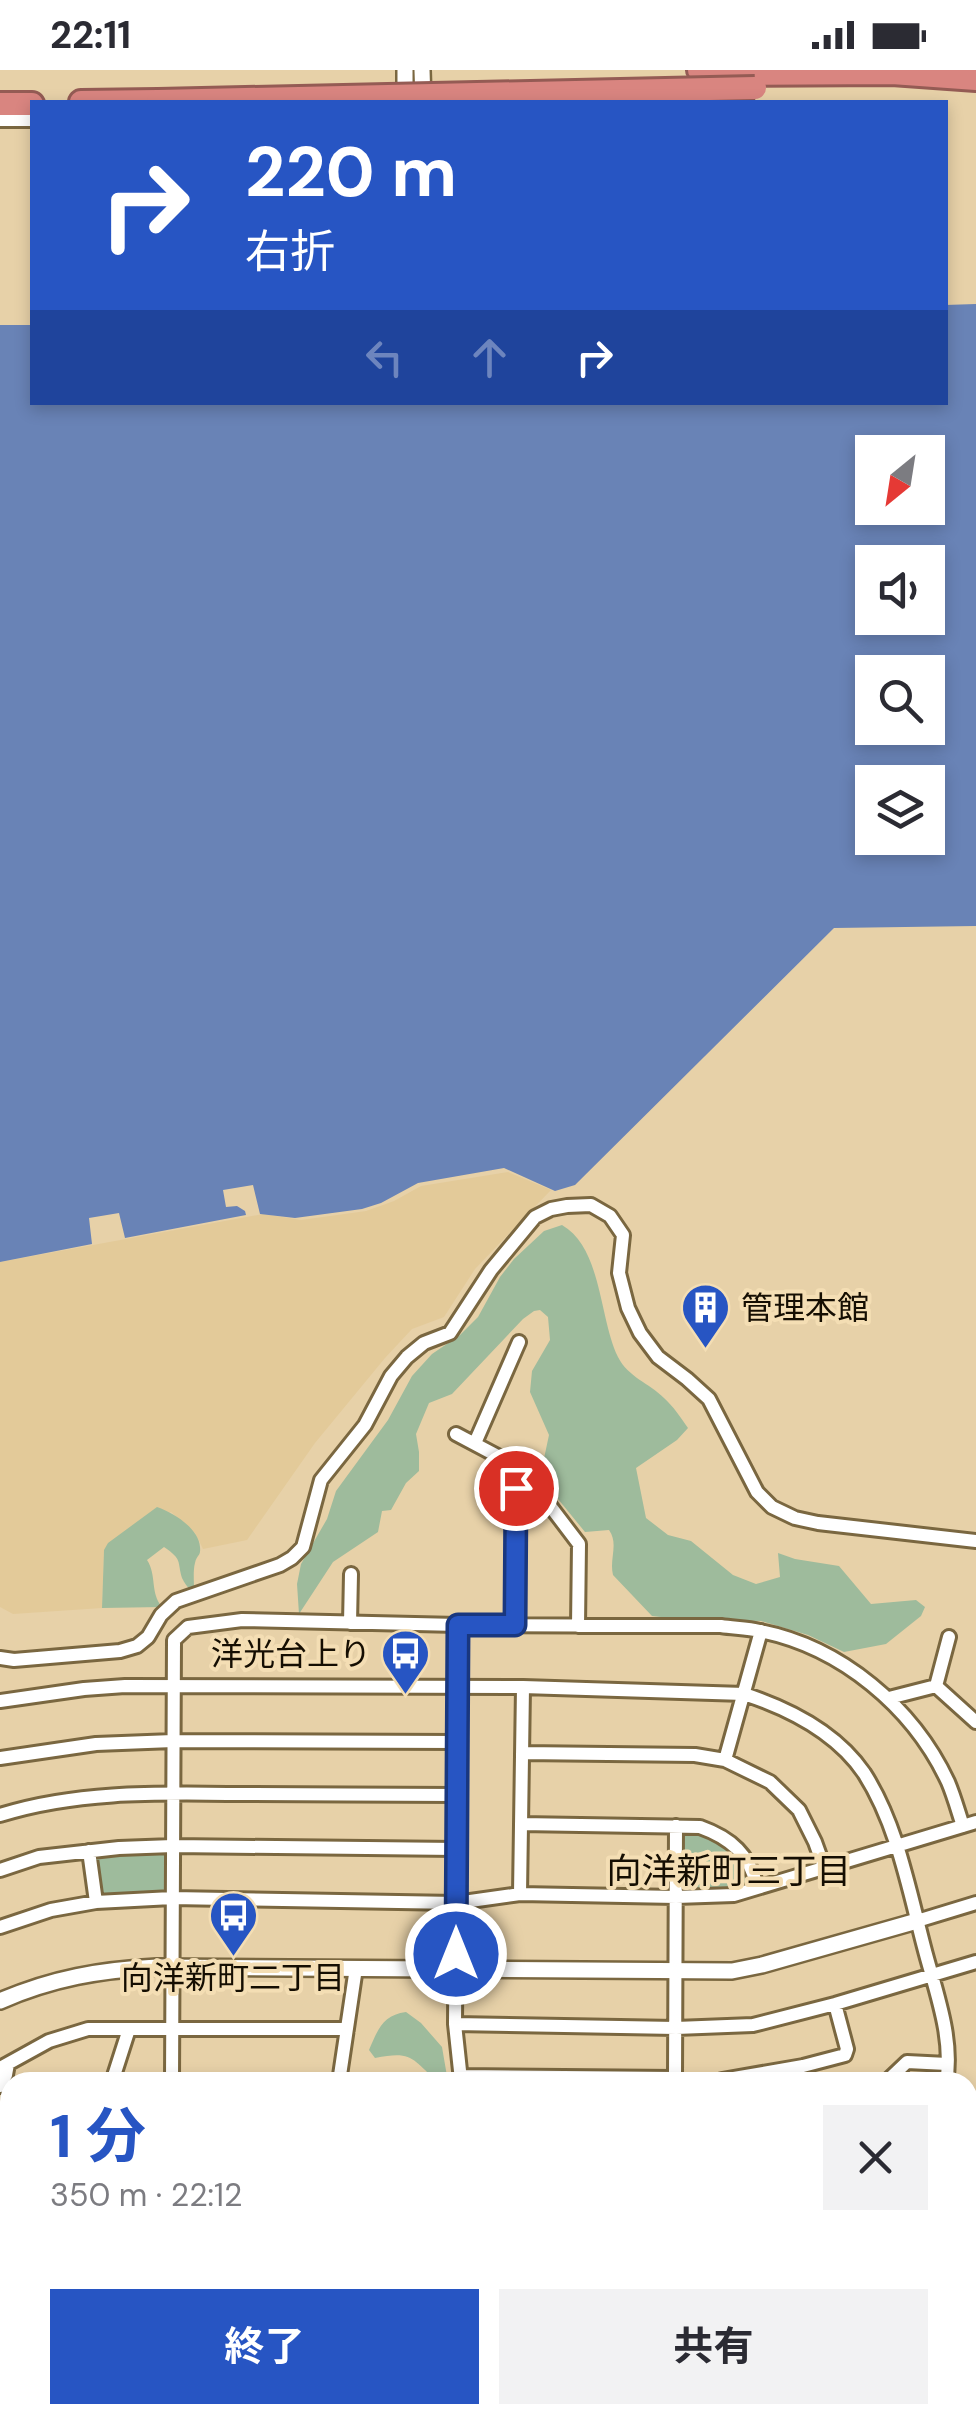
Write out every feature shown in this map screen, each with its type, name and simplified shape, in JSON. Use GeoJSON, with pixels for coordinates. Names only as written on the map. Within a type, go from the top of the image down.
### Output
{"type":"FeatureCollection","features":[{"type":"Feature","properties":{"kind":"highway"},"geometry":{"type":"LineString","coordinates":[[699,70],[755,81],[976,93]]}},
{"type":"Feature","properties":{"kind":"highway"},"geometry":{"type":"LineString","coordinates":[[188,100],[892,73],[976,79]]}},
{"type":"Feature","properties":{"kind":"highway"},"geometry":{"type":"LineString","coordinates":[[0,104],[30,104]]}},
{"type":"Feature","properties":{"kind":"street"},"geometry":{"type":"LineString","coordinates":[[405,70],[405,100]]}},
{"type":"Feature","properties":{"kind":"street"},"geometry":{"type":"LineString","coordinates":[[422,70],[422,100]]}},
{"type":"Feature","properties":{"kind":"street"},"geometry":{"type":"LineString","coordinates":[[0,120],[30,120]]}},
{"type":"Feature","properties":{"kind":"street"},"geometry":{"type":"LineString","coordinates":[[0,1658],[14,1660],[137,1646],[176,1602],[292,1558],[306,1538],[321,1480],[364,1425],[391,1376],[407,1356],[450,1333],[490,1270],[535,1218],[566,1206],[591,1205],[610,1216],[623,1234],[619,1273],[628,1308],[640,1333],[658,1357],[709,1399],[747,1477],[772,1506],[794,1518],[818,1524],[976,1541]]}},
{"type":"Feature","properties":{"kind":"street"},"geometry":{"type":"LineString","coordinates":[[475,1443],[519,1342]]}},
{"type":"Feature","properties":{"kind":"street"},"geometry":{"type":"LineString","coordinates":[[456,1434],[522,1469],[578,1544],[578,1626]]}},
{"type":"Feature","properties":{"kind":"street"},"geometry":{"type":"LineString","coordinates":[[515,1625],[516,1488],[522,1469]]}},
{"type":"Feature","properties":{"kind":"street"},"geometry":{"type":"LineString","coordinates":[[350,1623],[351,1574]]}},
{"type":"Feature","properties":{"kind":"street"},"geometry":{"type":"LineString","coordinates":[[0,1927],[51,1910],[96,1902],[172,1898],[456,1902],[520,1894],[734,1895],[970,1824],[926,1744],[890,1698],[847,1666],[805,1644],[761,1631],[721,1626],[242,1620],[188,1627],[174,1640],[172,1898],[174,1968],[172,2072]]}},
{"type":"Feature","properties":{"kind":"street"},"geometry":{"type":"LineString","coordinates":[[458,1625],[455,2024],[460,2072]]}},
{"type":"Feature","properties":{"kind":"street"},"geometry":{"type":"LineString","coordinates":[[725,1760],[761,1631]]}},
{"type":"Feature","properties":{"kind":"street"},"geometry":{"type":"LineString","coordinates":[[936,1686],[949,1637]]}},
{"type":"Feature","properties":{"kind":"street"},"geometry":{"type":"LineString","coordinates":[[0,1701],[84,1689],[175,1686],[522,1687],[744,1694],[771,1703],[806,1720],[838,1744],[863,1772],[882,1808],[945,2024],[947,2072]]}},
{"type":"Feature","properties":{"kind":"street"},"geometry":{"type":"LineString","coordinates":[[890,1698],[936,1686]]}},
{"type":"Feature","properties":{"kind":"street"},"geometry":{"type":"LineString","coordinates":[[936,1686],[976,1722]]}},
{"type":"Feature","properties":{"kind":"street"},"geometry":{"type":"LineString","coordinates":[[520,1894],[522,1687]]}},
{"type":"Feature","properties":{"kind":"street"},"geometry":{"type":"LineString","coordinates":[[0,1758],[96,1744],[174,1741],[458,1742]]}},
{"type":"Feature","properties":{"kind":"street"},"geometry":{"type":"LineString","coordinates":[[522,1753],[695,1755],[725,1760],[770,1782],[799,1810],[824,1868]]}},
{"type":"Feature","properties":{"kind":"street"},"geometry":{"type":"LineString","coordinates":[[0,1814],[95,1796],[458,1795]]}},
{"type":"Feature","properties":{"kind":"street"},"geometry":{"type":"LineString","coordinates":[[521,1824],[700,1827],[738,1848],[748,1860],[757,1887]]}},
{"type":"Feature","properties":{"kind":"street"},"geometry":{"type":"LineString","coordinates":[[674,2072],[676,1826]]}},
{"type":"Feature","properties":{"kind":"street"},"geometry":{"type":"LineString","coordinates":[[0,1870],[38,1857],[173,1846],[457,1848]]}},
{"type":"Feature","properties":{"kind":"street"},"geometry":{"type":"LineString","coordinates":[[89,1852],[96,1902]]}},
{"type":"Feature","properties":{"kind":"street"},"geometry":{"type":"LineString","coordinates":[[0,2002],[66,1978],[123,1969],[732,1971],[976,1903]]}},
{"type":"Feature","properties":{"kind":"street"},"geometry":{"type":"LineString","coordinates":[[455,2024],[676,2028],[753,2025],[976,1962]]}},
{"type":"Feature","properties":{"kind":"street"},"geometry":{"type":"LineString","coordinates":[[341,2072],[356,1968]]}},
{"type":"Feature","properties":{"kind":"street"},"geometry":{"type":"LineString","coordinates":[[768,2072],[845,2054],[835,2004]]}},
{"type":"Feature","properties":{"kind":"street"},"geometry":{"type":"LineString","coordinates":[[4,2066],[49,2041],[88,2029],[348,2029]]}},
{"type":"Feature","properties":{"kind":"street"},"geometry":{"type":"LineString","coordinates":[[115,2072],[129,2029]]}},
{"type":"Feature","properties":{"kind":"street"},"geometry":{"type":"LineString","coordinates":[[896,2072],[907,2062],[948,2064]]}},
{"type":"Feature","properties":{"kind":"shaded area"},"geometry":{"type":"Polygon","coordinates":[[[508,1172],[551,1190],[475,1269],[444,1317],[412,1329],[385,1358],[315,1443],[247,1540],[203,1549],[195,1533],[171,1512],[104,1550],[102,1608],[13,1614],[0,1607],[0,1262],[263,1214],[301,1220],[366,1211],[421,1186],[508,1172]]]}},
{"type":"Feature","properties":{"kind":"green space"},"geometry":{"type":"Polygon","coordinates":[[[562,1225],[585,1250],[622,1364],[667,1401],[688,1428],[636,1468],[646,1518],[668,1535],[691,1541],[733,1575],[756,1584],[780,1577],[778,1553],[839,1566],[871,1604],[916,1600],[925,1607],[921,1616],[886,1644],[844,1652],[808,1635],[761,1621],[652,1616],[613,1575],[613,1541],[609,1530],[585,1532],[540,1477],[549,1435],[530,1392],[532,1371],[550,1340],[548,1317],[540,1310],[523,1319],[452,1394],[429,1403],[416,1434],[419,1471],[406,1483],[391,1510],[382,1511],[378,1532],[333,1562],[299,1614],[297,1584],[301,1564],[327,1519],[336,1491],[388,1420],[412,1376],[432,1354],[478,1317],[514,1259],[544,1231],[562,1225]]]}},
{"type":"Feature","properties":{"kind":"green space"},"geometry":{"type":"Polygon","coordinates":[[[157,1507],[195,1533],[200,1550],[194,1566],[194,1589],[191,1591],[182,1578],[177,1558],[164,1547],[147,1560],[162,1607],[102,1608],[104,1550],[157,1507]]]}},
{"type":"Feature","properties":{"kind":"green space"},"geometry":{"type":"Polygon","coordinates":[[[685,1831],[719,1841],[737,1855],[744,1864],[747,1886],[726,1892],[681,1890],[681,1836],[685,1831]]]}},
{"type":"Feature","properties":{"kind":"green space"},"geometry":{"type":"Polygon","coordinates":[[[162,1852],[168,1857],[167,1889],[163,1893],[98,1893],[93,1860],[97,1855],[162,1852]]]}},
{"type":"Feature","properties":{"kind":"green space"},"geometry":{"type":"Polygon","coordinates":[[[406,2012],[421,2023],[442,2047],[446,2072],[428,2072],[405,2056],[375,2058],[369,2050],[379,2030],[406,2012]]]}},
{"type":"Feature","properties":{"kind":"water"},"geometry":{"type":"Polygon","coordinates":[[[976,304],[976,926],[834,928],[575,1185],[555,1191],[504,1168],[418,1183],[362,1209],[295,1218],[260,1214],[253,1185],[223,1190],[226,1207],[237,1206],[246,1215],[125,1238],[119,1213],[89,1218],[92,1244],[0,1262],[0,325],[30,325],[30,405],[948,405],[948,305],[976,304]]]}},
{"type":"Feature","properties":{"kind":"place","name":"管理本館"},"geometry":{"type":"Point","coordinates":[706,1350]}},
{"type":"Feature","properties":{"kind":"place","name":"洋光台上り"},"geometry":{"type":"Point","coordinates":[406,1696]}},
{"type":"Feature","properties":{"kind":"place","name":"向洋新町二丁目"},"geometry":{"type":"Point","coordinates":[233,1958]}},
{"type":"Feature","properties":{"kind":"district","name":"向洋新町三丁目"},"geometry":{"type":"Point","coordinates":[729,1871]}},
{"type":"Feature","properties":{"kind":"route"},"geometry":{"type":"LineString","coordinates":[[456,1954],[458,1625],[515,1625],[516,1488]]}}]}
